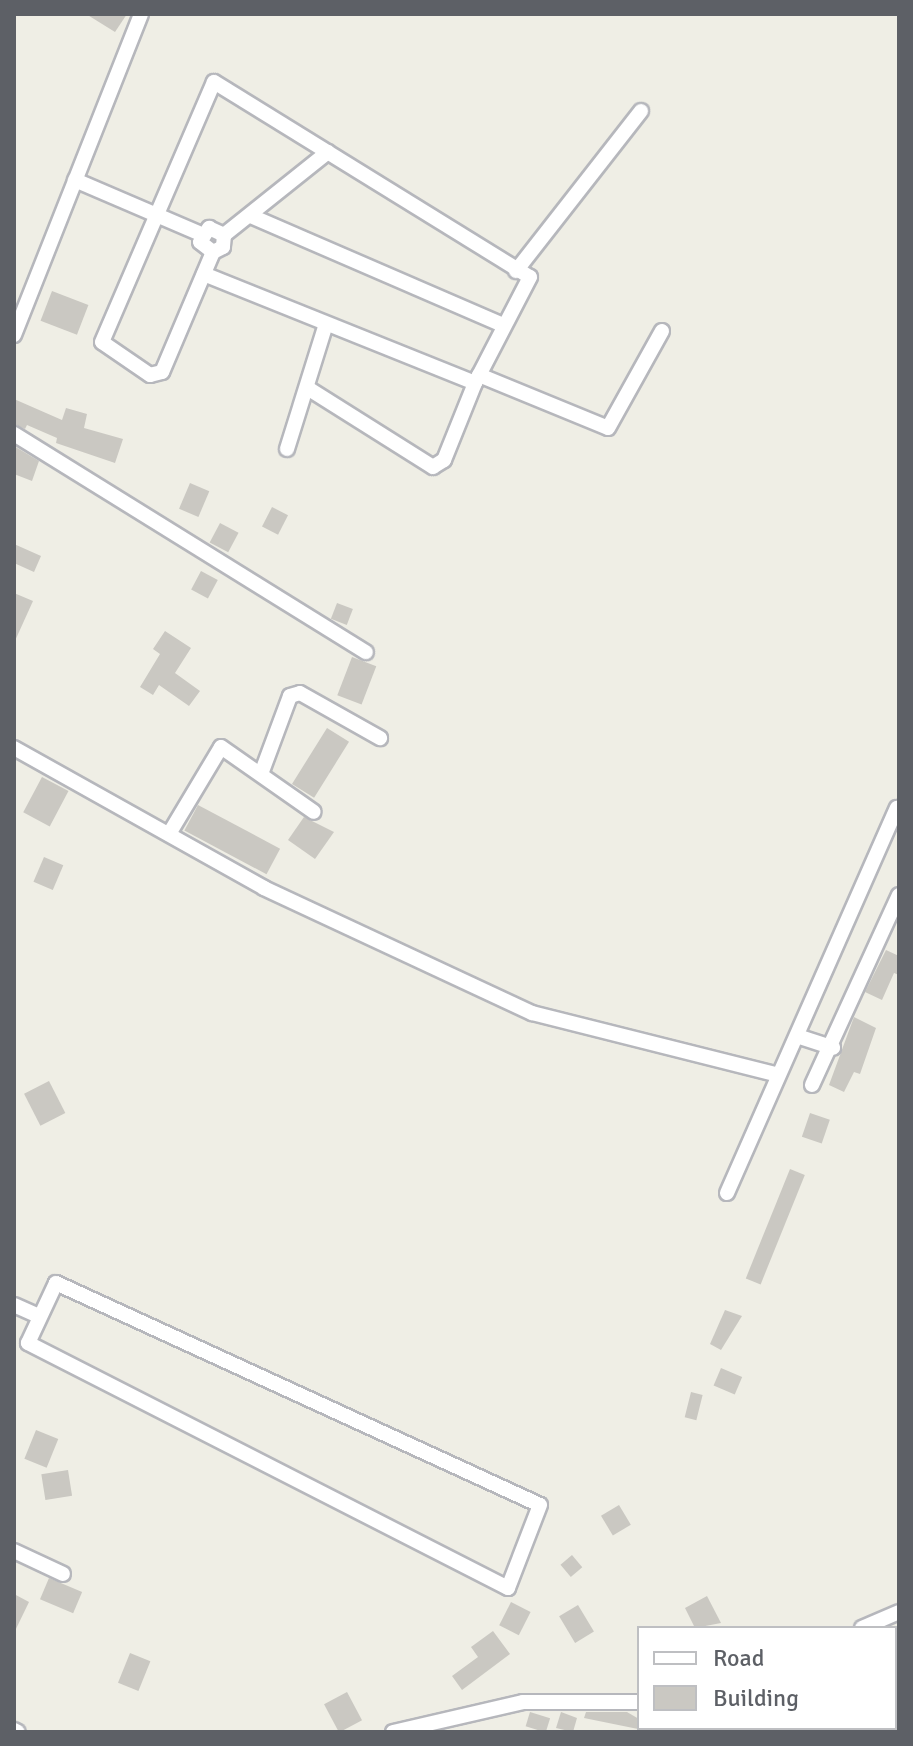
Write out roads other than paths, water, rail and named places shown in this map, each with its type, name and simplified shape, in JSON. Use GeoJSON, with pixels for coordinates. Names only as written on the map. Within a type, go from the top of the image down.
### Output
{"type":"FeatureCollection","features":[{"type":"Feature","properties":{"kind":"street"},"geometry":{"type":"LineString","coordinates":[[14,335],[141,14]]}},
{"type":"Feature","properties":{"kind":"street"},"geometry":{"type":"LineString","coordinates":[[224,235],[223,247],[213,252],[162,372],[150,375],[102,342],[214,82],[530,277],[477,379],[444,460],[433,467],[309,389]]}},
{"type":"Feature","properties":{"kind":"street"},"geometry":{"type":"LineString","coordinates":[[516,271],[641,111]]}},
{"type":"Feature","properties":{"kind":"street"},"geometry":{"type":"LineString","coordinates":[[224,235],[328,152]]}},
{"type":"Feature","properties":{"kind":"street"},"geometry":{"type":"LineString","coordinates":[[75,180],[201,234]]}},
{"type":"Feature","properties":{"kind":"street"},"geometry":{"type":"LineString","coordinates":[[251,216],[503,325]]}},
{"type":"Feature","properties":{"kind":"street"},"geometry":{"type":"LineString","coordinates":[[201,234],[209,228],[224,235]]}},
{"type":"Feature","properties":{"kind":"street"},"geometry":{"type":"LineString","coordinates":[[201,234],[205,249],[213,252]]}},
{"type":"Feature","properties":{"kind":"street"},"geometry":{"type":"LineString","coordinates":[[204,274],[325,327],[608,428],[662,331]]}},
{"type":"Feature","properties":{"kind":"street"},"geometry":{"type":"LineString","coordinates":[[287,449],[309,389],[325,327]]}},
{"type":"Feature","properties":{"kind":"street"},"geometry":{"type":"LineString","coordinates":[[14,434],[366,652]]}},
{"type":"Feature","properties":{"kind":"street"},"geometry":{"type":"LineString","coordinates":[[261,774],[290,696],[300,693],[380,738]]}},
{"type":"Feature","properties":{"kind":"street"},"geometry":{"type":"LineString","coordinates":[[169,834],[221,747],[314,812]]}},
{"type":"Feature","properties":{"kind":"street"},"geometry":{"type":"LineString","coordinates":[[14,748],[264,888],[532,1013],[778,1075]]}},
{"type":"Feature","properties":{"kind":"street"},"geometry":{"type":"LineString","coordinates":[[727,1193],[897,808]]}},
{"type":"Feature","properties":{"kind":"street"},"geometry":{"type":"LineString","coordinates":[[812,1085],[833,1048],[899,895]]}},
{"type":"Feature","properties":{"kind":"street"},"geometry":{"type":"LineString","coordinates":[[797,1036],[833,1048]]}},
{"type":"Feature","properties":{"kind":"street"},"geometry":{"type":"LineString","coordinates":[[56,1283],[540,1505],[508,1588],[28,1343],[39,1316],[56,1283]]}},
{"type":"Feature","properties":{"kind":"street"},"geometry":{"type":"LineString","coordinates":[[14,1305],[39,1316]]}},
{"type":"Feature","properties":{"kind":"street"},"geometry":{"type":"LineString","coordinates":[[14,1551],[63,1574]]}},
{"type":"Feature","properties":{"kind":"street"},"geometry":{"type":"LineString","coordinates":[[867,1626],[899,1612]]}},
{"type":"Feature","properties":{"kind":"street"},"geometry":{"type":"LineString","coordinates":[[393,1732],[523,1702],[637,1702]]}}]}
